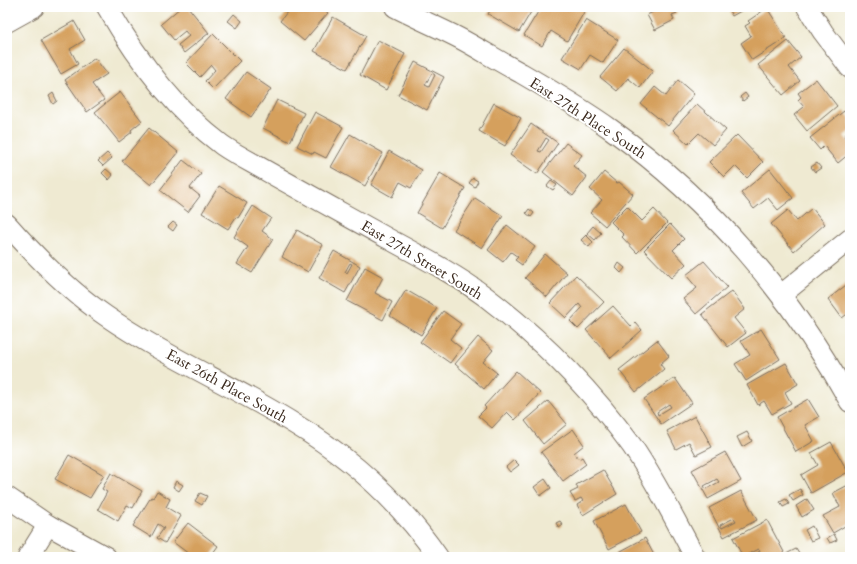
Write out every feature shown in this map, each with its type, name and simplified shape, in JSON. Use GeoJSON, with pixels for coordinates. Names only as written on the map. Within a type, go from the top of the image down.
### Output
{"type":"FeatureCollection","features":[{"type":"Feature","properties":{"kind":"street"},"geometry":{"type":"LineString","coordinates":[[7,22],[34,7]]}},
{"type":"Feature","properties":{"kind":"street","name":"East 27th Street South"},"geometry":{"type":"LineString","coordinates":[[107,7],[143,65],[166,92],[195,122],[223,145],[266,171],[447,271],[485,296],[550,351],[580,382],[632,447],[651,476],[695,557]]}},
{"type":"Feature","properties":{"kind":"street","name":"East 27th Place South"},"geometry":{"type":"LineString","coordinates":[[395,7],[459,38],[568,101],[612,130],[658,164],[710,214],[753,260],[817,346],[850,402]]}},
{"type":"Feature","properties":{"kind":"street"},"geometry":{"type":"LineString","coordinates":[[807,7],[823,32],[850,68]]}},
{"type":"Feature","properties":{"kind":"street","name":"East 26th Place South"},"geometry":{"type":"LineString","coordinates":[[7,224],[67,286],[105,315],[144,341],[293,423],[334,450],[397,505],[438,557]]}},
{"type":"Feature","properties":{"kind":"street"},"geometry":{"type":"LineString","coordinates":[[780,295],[850,239]]}},
{"type":"Feature","properties":{"kind":"street"},"geometry":{"type":"LineString","coordinates":[[7,497],[48,525],[106,557]]}},
{"type":"Feature","properties":{"kind":"street"},"geometry":{"type":"LineString","coordinates":[[28,557],[48,525]]}},
{"type":"Feature","properties":{"kind":"building"},"geometry":{"type":"Polygon","coordinates":[[[181,7],[188,7],[209,33],[184,53],[178,45],[189,36],[185,31],[174,40],[161,24],[181,7]]]}},
{"type":"Feature","properties":{"kind":"building"},"geometry":{"type":"Polygon","coordinates":[[[291,7],[321,7],[328,13],[304,41],[280,21],[291,7]]]}},
{"type":"Feature","properties":{"kind":"building"},"geometry":{"type":"Polygon","coordinates":[[[492,7],[534,7],[519,32],[488,14],[492,7]]]}},
{"type":"Feature","properties":{"kind":"building"},"geometry":{"type":"Polygon","coordinates":[[[541,7],[582,7],[586,9],[567,41],[551,31],[542,46],[524,35],[541,7]]]}},
{"type":"Feature","properties":{"kind":"building"},"geometry":{"type":"Polygon","coordinates":[[[663,7],[674,7],[677,13],[672,15],[674,20],[655,30],[647,15],[663,7]]]}},
{"type":"Feature","properties":{"kind":"building"},"geometry":{"type":"Polygon","coordinates":[[[727,7],[748,7],[732,16],[727,7]]]}},
{"type":"Feature","properties":{"kind":"building"},"geometry":{"type":"Polygon","coordinates":[[[767,8],[786,38],[752,60],[741,43],[751,36],[745,26],[750,23],[748,21],[767,8]]]}},
{"type":"Feature","properties":{"kind":"building"},"geometry":{"type":"Polygon","coordinates":[[[234,14],[242,21],[237,28],[228,21],[234,14]]]}},
{"type":"Feature","properties":{"kind":"building"},"geometry":{"type":"Polygon","coordinates":[[[333,17],[366,36],[347,69],[314,51],[333,17]]]}},
{"type":"Feature","properties":{"kind":"building"},"geometry":{"type":"Polygon","coordinates":[[[586,20],[618,40],[603,63],[590,55],[581,69],[562,58],[586,20]]]}},
{"type":"Feature","properties":{"kind":"building"},"geometry":{"type":"Polygon","coordinates":[[[74,21],[85,40],[70,49],[78,64],[61,74],[41,40],[74,21]]]}},
{"type":"Feature","properties":{"kind":"building"},"geometry":{"type":"Polygon","coordinates":[[[213,34],[240,61],[213,89],[205,81],[215,70],[211,65],[200,77],[186,63],[213,34]]]}},
{"type":"Feature","properties":{"kind":"building"},"geometry":{"type":"Polygon","coordinates":[[[378,40],[405,54],[386,90],[360,75],[378,40]]]}},
{"type":"Feature","properties":{"kind":"building"},"geometry":{"type":"Polygon","coordinates":[[[788,41],[801,57],[789,67],[800,81],[783,95],[758,65],[788,41]]]}},
{"type":"Feature","properties":{"kind":"building"},"geometry":{"type":"Polygon","coordinates":[[[624,48],[653,71],[640,88],[628,78],[617,91],[600,77],[624,48]]]}},
{"type":"Feature","properties":{"kind":"building"},"geometry":{"type":"Polygon","coordinates":[[[95,58],[107,74],[92,84],[104,100],[87,112],[65,80],[95,58]]]}},
{"type":"Feature","properties":{"kind":"building"},"geometry":{"type":"Polygon","coordinates":[[[415,62],[444,77],[427,110],[398,95],[415,62]],[[432,73],[425,85],[429,87],[435,75],[432,73]]]}},
{"type":"Feature","properties":{"kind":"building"},"geometry":{"type":"Polygon","coordinates":[[[246,72],[271,89],[251,117],[226,99],[246,72]]]}},
{"type":"Feature","properties":{"kind":"building"},"geometry":{"type":"Polygon","coordinates":[[[816,79],[837,106],[807,131],[794,115],[804,107],[798,100],[801,97],[798,93],[816,79]]]}},
{"type":"Feature","properties":{"kind":"building"},"geometry":{"type":"Polygon","coordinates":[[[678,80],[694,94],[668,126],[641,104],[655,87],[666,96],[678,80]]]}},
{"type":"Feature","properties":{"kind":"building"},"geometry":{"type":"Polygon","coordinates":[[[120,92],[142,121],[131,130],[132,132],[119,142],[95,112],[120,92]]]}},
{"type":"Feature","properties":{"kind":"building"},"geometry":{"type":"Polygon","coordinates":[[[53,93],[57,101],[53,104],[49,96],[53,93]]]}},
{"type":"Feature","properties":{"kind":"building"},"geometry":{"type":"Polygon","coordinates":[[[745,93],[748,97],[743,101],[740,97],[745,93]]]}},
{"type":"Feature","properties":{"kind":"building"},"geometry":{"type":"Polygon","coordinates":[[[277,100],[304,113],[290,142],[263,128],[277,100]]]}},
{"type":"Feature","properties":{"kind":"building"},"geometry":{"type":"Polygon","coordinates":[[[494,103],[521,118],[505,146],[479,131],[494,103]]]}},
{"type":"Feature","properties":{"kind":"building"},"geometry":{"type":"Polygon","coordinates":[[[697,104],[726,130],[713,145],[699,133],[688,144],[673,130],[697,104]]]}},
{"type":"Feature","properties":{"kind":"building"},"geometry":{"type":"Polygon","coordinates":[[[844,111],[850,118],[850,131],[844,136],[850,143],[850,153],[838,163],[824,146],[820,150],[810,138],[844,111]]]}},
{"type":"Feature","properties":{"kind":"building"},"geometry":{"type":"Polygon","coordinates":[[[315,112],[343,127],[326,158],[314,152],[313,154],[297,146],[315,112]]]}},
{"type":"Feature","properties":{"kind":"building"},"geometry":{"type":"Polygon","coordinates":[[[531,124],[558,143],[537,174],[510,155],[531,124]],[[546,138],[538,151],[541,152],[549,140],[546,138]]]}},
{"type":"Feature","properties":{"kind":"building"},"geometry":{"type":"Polygon","coordinates":[[[149,128],[178,152],[151,185],[122,161],[149,128]]]}},
{"type":"Feature","properties":{"kind":"building"},"geometry":{"type":"Polygon","coordinates":[[[350,134],[383,153],[365,186],[331,167],[350,134]]]}},
{"type":"Feature","properties":{"kind":"building"},"geometry":{"type":"Polygon","coordinates":[[[737,135],[763,162],[747,178],[735,166],[724,177],[709,162],[737,135]]]}},
{"type":"Feature","properties":{"kind":"building"},"geometry":{"type":"Polygon","coordinates":[[[566,143],[582,155],[573,166],[587,177],[573,196],[543,172],[566,143]]]}},
{"type":"Feature","properties":{"kind":"building"},"geometry":{"type":"Polygon","coordinates":[[[389,151],[422,170],[411,188],[400,182],[392,197],[371,185],[389,151]]]}},
{"type":"Feature","properties":{"kind":"building"},"geometry":{"type":"Polygon","coordinates":[[[107,153],[112,158],[103,166],[98,161],[107,153]]]}},
{"type":"Feature","properties":{"kind":"building"},"geometry":{"type":"Polygon","coordinates":[[[183,160],[201,174],[190,188],[200,196],[188,212],[160,190],[183,160]]]}},
{"type":"Feature","properties":{"kind":"building"},"geometry":{"type":"Polygon","coordinates":[[[817,163],[821,168],[815,172],[811,167],[817,163]]]}},
{"type":"Feature","properties":{"kind":"building"},"geometry":{"type":"Polygon","coordinates":[[[106,169],[113,175],[109,180],[102,173],[106,169]]]}},
{"type":"Feature","properties":{"kind":"building"},"geometry":{"type":"Polygon","coordinates":[[[770,169],[793,198],[778,210],[768,198],[754,209],[741,193],[770,169]]]}},
{"type":"Feature","properties":{"kind":"building"},"geometry":{"type":"Polygon","coordinates":[[[604,172],[633,194],[605,226],[590,213],[602,200],[590,189],[604,172]]]}},
{"type":"Feature","properties":{"kind":"building"},"geometry":{"type":"Polygon","coordinates":[[[440,173],[465,188],[442,228],[417,213],[440,173]]]}},
{"type":"Feature","properties":{"kind":"building"},"geometry":{"type":"Polygon","coordinates":[[[473,178],[478,181],[475,187],[469,183],[473,178]]]}},
{"type":"Feature","properties":{"kind":"building"},"geometry":{"type":"Polygon","coordinates":[[[551,181],[557,185],[553,190],[547,186],[551,181]]]}},
{"type":"Feature","properties":{"kind":"building"},"geometry":{"type":"Polygon","coordinates":[[[219,186],[247,203],[238,218],[236,217],[228,229],[202,213],[219,186]]]}},
{"type":"Feature","properties":{"kind":"building"},"geometry":{"type":"Polygon","coordinates":[[[475,198],[503,216],[482,248],[454,230],[475,198]]]}},
{"type":"Feature","properties":{"kind":"building"},"geometry":{"type":"Polygon","coordinates":[[[253,206],[271,218],[262,231],[273,239],[252,273],[237,264],[248,247],[234,237],[253,206]]]}},
{"type":"Feature","properties":{"kind":"building"},"geometry":{"type":"Polygon","coordinates":[[[627,206],[642,221],[654,209],[667,223],[637,253],[622,237],[624,235],[611,222],[627,206]]]}},
{"type":"Feature","properties":{"kind":"building"},"geometry":{"type":"Polygon","coordinates":[[[812,208],[825,224],[794,251],[771,224],[788,210],[797,221],[812,208]]]}},
{"type":"Feature","properties":{"kind":"building"},"geometry":{"type":"Polygon","coordinates":[[[529,209],[534,213],[531,217],[526,213],[529,209]]]}},
{"type":"Feature","properties":{"kind":"building"},"geometry":{"type":"Polygon","coordinates":[[[173,222],[177,225],[173,231],[168,227],[173,222]]]}},
{"type":"Feature","properties":{"kind":"building"},"geometry":{"type":"Polygon","coordinates":[[[670,224],[684,239],[673,250],[686,264],[671,278],[644,250],[670,224]]]}},
{"type":"Feature","properties":{"kind":"building"},"geometry":{"type":"Polygon","coordinates":[[[507,225],[535,247],[522,265],[515,260],[518,257],[511,252],[503,262],[488,250],[507,225]]]}},
{"type":"Feature","properties":{"kind":"building"},"geometry":{"type":"Polygon","coordinates":[[[593,226],[601,233],[595,240],[587,233],[593,226]]]}},
{"type":"Feature","properties":{"kind":"building"},"geometry":{"type":"Polygon","coordinates":[[[297,230],[323,245],[308,272],[282,257],[297,230]]]}},
{"type":"Feature","properties":{"kind":"building"},"geometry":{"type":"Polygon","coordinates":[[[586,235],[593,242],[589,247],[581,240],[586,235]]]}},
{"type":"Feature","properties":{"kind":"building"},"geometry":{"type":"Polygon","coordinates":[[[334,251],[360,266],[345,293],[319,278],[334,251]],[[350,263],[345,272],[347,273],[352,264],[350,263]]]}},
{"type":"Feature","properties":{"kind":"building"},"geometry":{"type":"Polygon","coordinates":[[[545,254],[567,273],[547,297],[525,278],[545,254]]]}},
{"type":"Feature","properties":{"kind":"building"},"geometry":{"type":"Polygon","coordinates":[[[704,261],[727,287],[696,314],[683,299],[697,288],[686,275],[704,261]]]}},
{"type":"Feature","properties":{"kind":"building"},"geometry":{"type":"Polygon","coordinates":[[[619,263],[625,268],[621,273],[616,268],[619,263]]]}},
{"type":"Feature","properties":{"kind":"building"},"geometry":{"type":"Polygon","coordinates":[[[365,267],[383,277],[375,293],[392,302],[383,320],[347,301],[365,267]]]}},
{"type":"Feature","properties":{"kind":"building"},"geometry":{"type":"Polygon","coordinates":[[[576,275],[604,302],[578,329],[570,321],[582,308],[579,304],[566,318],[550,303],[576,275]]]}},
{"type":"Feature","properties":{"kind":"building"},"geometry":{"type":"Polygon","coordinates":[[[850,282],[850,312],[842,318],[828,299],[850,282]]]}},
{"type":"Feature","properties":{"kind":"building"},"geometry":{"type":"Polygon","coordinates":[[[406,290],[437,308],[421,335],[390,316],[406,290]]]}},
{"type":"Feature","properties":{"kind":"building"},"geometry":{"type":"Polygon","coordinates":[[[732,291],[745,309],[734,318],[746,333],[728,347],[702,314],[732,291]]]}},
{"type":"Feature","properties":{"kind":"building"},"geometry":{"type":"Polygon","coordinates":[[[613,306],[631,326],[635,322],[642,330],[611,358],[586,330],[613,306]]]}},
{"type":"Feature","properties":{"kind":"building"},"geometry":{"type":"Polygon","coordinates":[[[443,311],[461,324],[450,339],[461,348],[450,363],[420,342],[443,311]]]}},
{"type":"Feature","properties":{"kind":"building"},"geometry":{"type":"Polygon","coordinates":[[[761,329],[780,359],[746,381],[735,364],[750,355],[741,341],[761,329]]]}},
{"type":"Feature","properties":{"kind":"building"},"geometry":{"type":"Polygon","coordinates":[[[478,337],[493,350],[483,362],[497,373],[484,389],[455,364],[478,337]]]}},
{"type":"Feature","properties":{"kind":"building"},"geometry":{"type":"Polygon","coordinates":[[[657,340],[669,356],[660,364],[664,369],[636,392],[619,370],[657,340]]]}},
{"type":"Feature","properties":{"kind":"building"},"geometry":{"type":"Polygon","coordinates":[[[786,363],[798,384],[785,392],[791,403],[772,414],[764,401],[758,405],[747,385],[786,363]]]}},
{"type":"Feature","properties":{"kind":"building"},"geometry":{"type":"Polygon","coordinates":[[[516,371],[540,393],[515,420],[507,412],[492,428],[478,416],[486,408],[484,406],[516,371]]]}},
{"type":"Feature","properties":{"kind":"building"},"geometry":{"type":"Polygon","coordinates":[[[675,378],[692,403],[661,424],[644,399],[675,378]],[[669,404],[657,412],[658,415],[671,407],[669,404]]]}},
{"type":"Feature","properties":{"kind":"building"},"geometry":{"type":"Polygon","coordinates":[[[808,399],[819,417],[805,425],[814,441],[796,452],[777,417],[808,399]]]}},
{"type":"Feature","properties":{"kind":"building"},"geometry":{"type":"Polygon","coordinates":[[[548,401],[567,424],[543,444],[525,421],[548,401]]]}},
{"type":"Feature","properties":{"kind":"building"},"geometry":{"type":"Polygon","coordinates":[[[695,416],[712,447],[696,455],[689,442],[676,449],[667,431],[695,416]]]}},
{"type":"Feature","properties":{"kind":"building"},"geometry":{"type":"Polygon","coordinates":[[[573,429],[584,445],[574,453],[579,459],[582,457],[586,464],[563,481],[541,452],[573,429]]]}},
{"type":"Feature","properties":{"kind":"building"},"geometry":{"type":"Polygon","coordinates":[[[747,432],[752,441],[742,447],[737,437],[747,432]]]}},
{"type":"Feature","properties":{"kind":"building"},"geometry":{"type":"Polygon","coordinates":[[[831,442],[848,472],[811,493],[801,475],[818,465],[811,453],[831,442]]]}},
{"type":"Feature","properties":{"kind":"building"},"geometry":{"type":"Polygon","coordinates":[[[725,452],[741,481],[708,499],[692,470],[725,452]],[[717,479],[704,486],[706,489],[719,482],[717,479]]]}},
{"type":"Feature","properties":{"kind":"building"},"geometry":{"type":"Polygon","coordinates":[[[69,455],[104,475],[90,498],[55,479],[69,455]]]}},
{"type":"Feature","properties":{"kind":"building"},"geometry":{"type":"Polygon","coordinates":[[[514,460],[519,465],[510,472],[506,467],[514,460]]]}},
{"type":"Feature","properties":{"kind":"building"},"geometry":{"type":"Polygon","coordinates":[[[603,470],[617,494],[583,515],[577,505],[583,501],[581,498],[575,501],[570,493],[578,489],[576,485],[603,470]]]}},
{"type":"Feature","properties":{"kind":"building"},"geometry":{"type":"Polygon","coordinates":[[[111,473],[142,491],[133,508],[127,505],[118,521],[98,509],[107,492],[102,489],[111,473]]]}},
{"type":"Feature","properties":{"kind":"building"},"geometry":{"type":"Polygon","coordinates":[[[545,479],[551,488],[540,496],[534,487],[545,479]]]}},
{"type":"Feature","properties":{"kind":"building"},"geometry":{"type":"Polygon","coordinates":[[[176,481],[183,485],[179,491],[173,487],[176,481]]]}},
{"type":"Feature","properties":{"kind":"building"},"geometry":{"type":"Polygon","coordinates":[[[850,484],[850,523],[833,533],[823,516],[840,507],[833,493],[850,484]]]}},
{"type":"Feature","properties":{"kind":"building"},"geometry":{"type":"Polygon","coordinates":[[[800,489],[803,495],[793,501],[789,495],[800,489]]]}},
{"type":"Feature","properties":{"kind":"building"},"geometry":{"type":"Polygon","coordinates":[[[157,491],[170,499],[166,507],[181,516],[165,543],[157,538],[164,528],[158,524],[151,537],[133,526],[151,497],[153,498],[157,491]]]}},
{"type":"Feature","properties":{"kind":"building"},"geometry":{"type":"Polygon","coordinates":[[[741,491],[757,520],[724,537],[709,508],[741,491]],[[734,518],[720,525],[722,528],[736,521],[734,518]]]}},
{"type":"Feature","properties":{"kind":"building"},"geometry":{"type":"Polygon","coordinates":[[[200,493],[207,496],[202,505],[195,501],[200,493]]]}},
{"type":"Feature","properties":{"kind":"building"},"geometry":{"type":"Polygon","coordinates":[[[786,499],[789,504],[783,507],[780,502],[786,499]]]}},
{"type":"Feature","properties":{"kind":"building"},"geometry":{"type":"Polygon","coordinates":[[[807,499],[814,510],[802,517],[796,506],[807,499]]]}},
{"type":"Feature","properties":{"kind":"building"},"geometry":{"type":"Polygon","coordinates":[[[626,504],[641,532],[609,549],[594,521],[626,504]]]}},
{"type":"Feature","properties":{"kind":"building"},"geometry":{"type":"Polygon","coordinates":[[[767,520],[785,554],[779,557],[750,557],[760,551],[759,549],[743,557],[733,538],[767,520]]]}},
{"type":"Feature","properties":{"kind":"building"},"geometry":{"type":"Polygon","coordinates":[[[560,521],[563,525],[559,528],[556,523],[560,521]]]}},
{"type":"Feature","properties":{"kind":"building"},"geometry":{"type":"Polygon","coordinates":[[[188,523],[218,546],[210,557],[193,557],[173,542],[188,523]]]}},
{"type":"Feature","properties":{"kind":"building"},"geometry":{"type":"Polygon","coordinates":[[[812,526],[818,538],[811,541],[805,530],[812,526]]]}},
{"type":"Feature","properties":{"kind":"building"},"geometry":{"type":"Polygon","coordinates":[[[834,534],[837,540],[830,543],[827,538],[834,534]]]}},
{"type":"Feature","properties":{"kind":"building"},"geometry":{"type":"Polygon","coordinates":[[[645,538],[655,557],[610,557],[645,538]]]}},
{"type":"Feature","properties":{"kind":"building"},"geometry":{"type":"Polygon","coordinates":[[[796,549],[801,557],[788,557],[786,554],[796,549]]]}}]}
